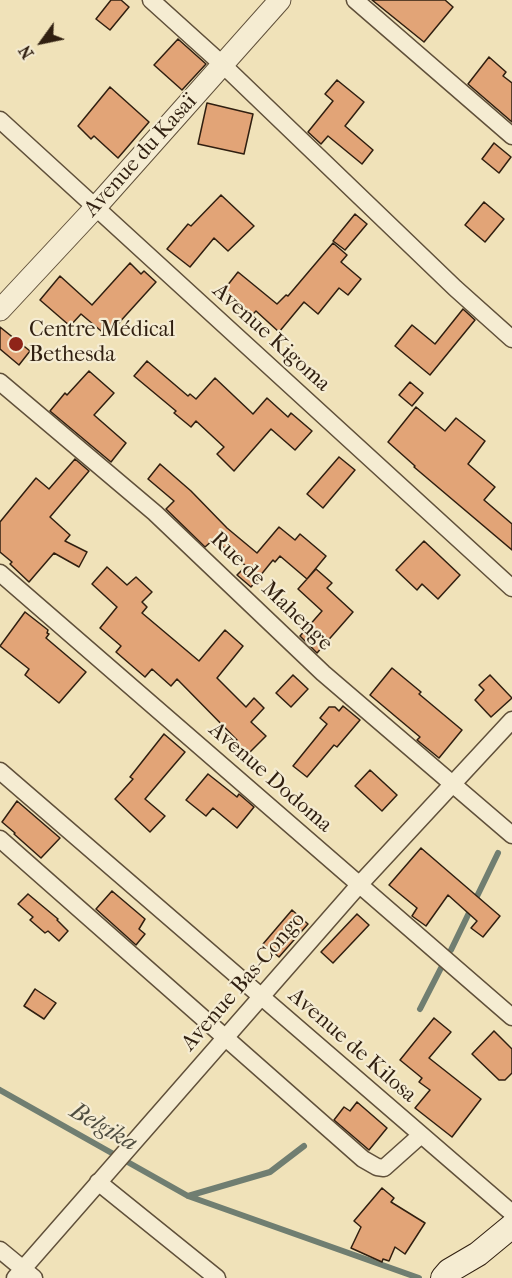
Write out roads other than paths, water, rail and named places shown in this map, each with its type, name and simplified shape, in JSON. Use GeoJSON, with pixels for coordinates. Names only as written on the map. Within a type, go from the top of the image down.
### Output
{"type":"FeatureCollection","features":[{"type":"Feature","properties":{"kind":"main road"},"geometry":{"type":"LineString","coordinates":[[446,1275],[478,1254],[512,1226]]}},
{"type":"Feature","properties":{"kind":"street"},"geometry":{"type":"LineString","coordinates":[[152,0],[224,65],[455,288],[512,339]]}},
{"type":"Feature","properties":{"kind":"street","name":"Avenue du Kasaï"},"geometry":{"type":"LineString","coordinates":[[0,310],[95,208],[280,0]]}},
{"type":"Feature","properties":{"kind":"street"},"geometry":{"type":"LineString","coordinates":[[355,0],[512,136]]}},
{"type":"Feature","properties":{"kind":"street","name":"Avenue Kigoma"},"geometry":{"type":"LineString","coordinates":[[0,120],[512,588]]}},
{"type":"Feature","properties":{"kind":"street","name":"Rue de Mahenge"},"geometry":{"type":"LineString","coordinates":[[0,382],[155,513],[323,673],[512,835]]}},
{"type":"Feature","properties":{"kind":"street","name":"Avenue Dodoma"},"geometry":{"type":"LineString","coordinates":[[0,573],[512,1017]]}},
{"type":"Feature","properties":{"kind":"street","name":"Avenue Bas-Congo"},"geometry":{"type":"LineString","coordinates":[[24,1275],[102,1178],[226,1036],[359,885],[512,720]]}},
{"type":"Feature","properties":{"kind":"street","name":"Avenue de Kilosa"},"geometry":{"type":"LineString","coordinates":[[0,771],[512,1213]]}},
{"type":"Feature","properties":{"kind":"street"},"geometry":{"type":"LineString","coordinates":[[0,839],[363,1159],[377,1167],[384,1168],[421,1135]]}},
{"type":"Feature","properties":{"kind":"street"},"geometry":{"type":"LineString","coordinates":[[102,1178],[218,1278]]}},
{"type":"Feature","properties":{"kind":"street"},"geometry":{"type":"LineString","coordinates":[[0,1250],[24,1275]]}},
{"type":"Feature","properties":{"kind":"waterway"},"geometry":{"type":"LineString","coordinates":[[451,950],[498,853]]}},
{"type":"Feature","properties":{"kind":"waterway"},"geometry":{"type":"LineString","coordinates":[[420,1009],[441,968]]}},
{"type":"Feature","properties":{"kind":"waterway","name":"Belgika"},"geometry":{"type":"LineString","coordinates":[[0,1090],[188,1196],[419,1278]]}},
{"type":"Feature","properties":{"kind":"waterway"},"geometry":{"type":"LineString","coordinates":[[188,1196],[270,1172],[304,1146]]}},
{"type":"Feature","properties":{"kind":"place","name":"Centre Médical Bethesda"},"geometry":{"type":"Point","coordinates":[16,344]}}]}
